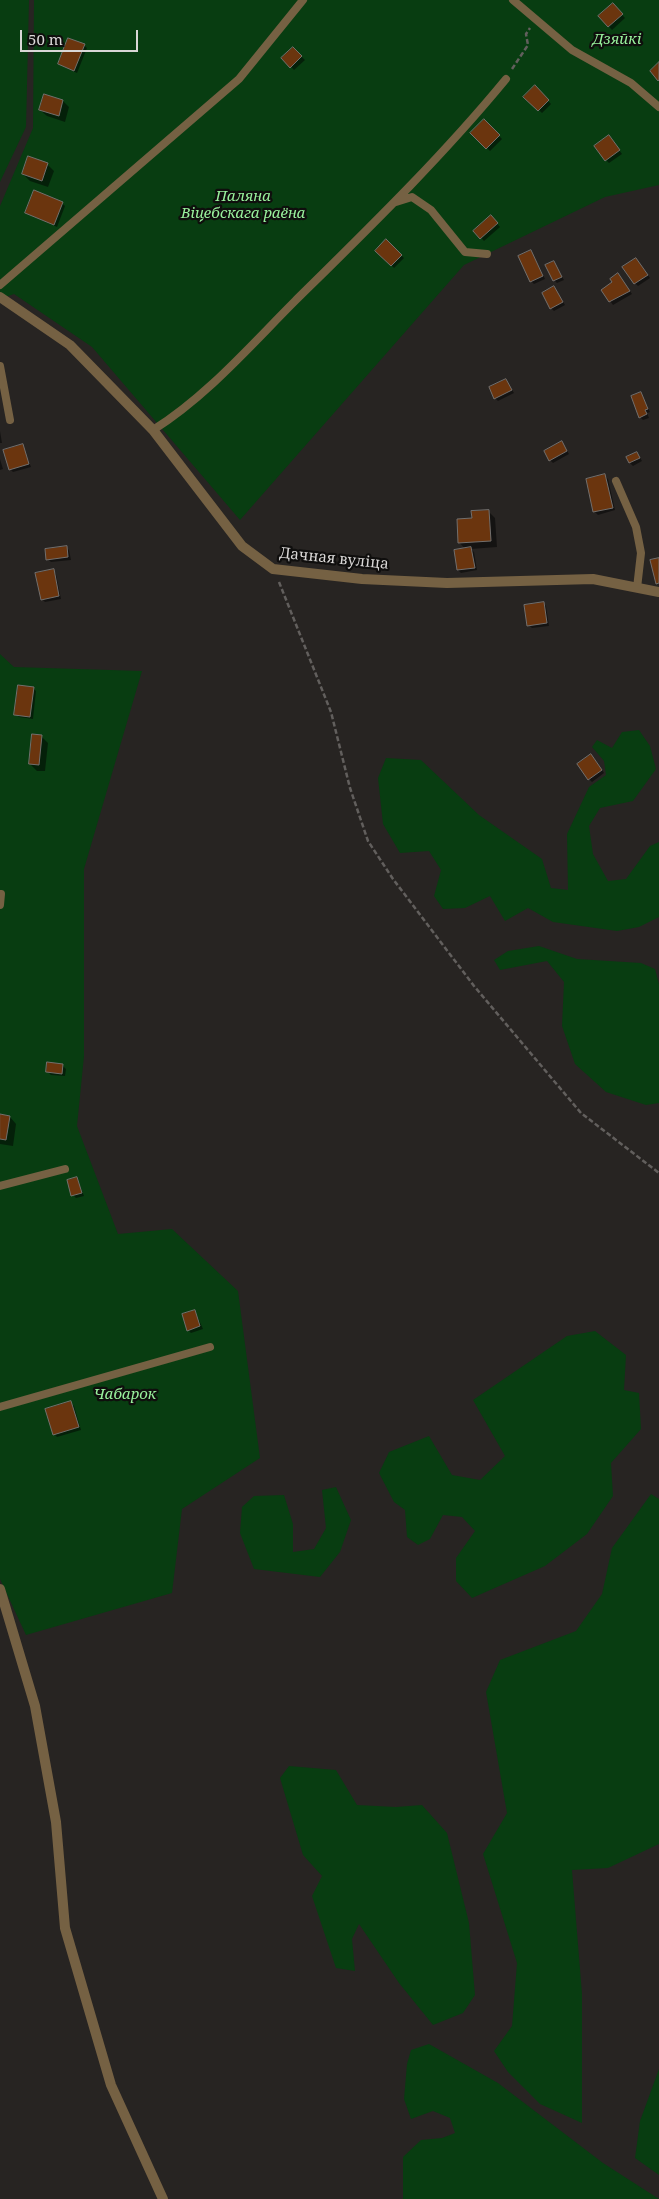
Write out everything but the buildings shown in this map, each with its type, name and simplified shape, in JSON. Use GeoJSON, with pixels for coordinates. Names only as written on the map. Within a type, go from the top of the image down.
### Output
{"type":"FeatureCollection","features":[{"type":"Feature","properties":{"kind":"street","name":"Дачная вуліца"},"geometry":{"type":"LineString","coordinates":[[0,297],[70,345],[153,430],[242,546],[273,569],[362,579],[447,583],[593,578],[659,592]]}},
{"type":"Feature","properties":{"kind":"street"},"geometry":{"type":"LineString","coordinates":[[0,1589],[35,1706],[56,1822],[66,1928],[111,2085],[163,2199]]}},
{"type":"Feature","properties":{"kind":"lane"},"geometry":{"type":"LineString","coordinates":[[0,285],[239,79],[303,0]]}},
{"type":"Feature","properties":{"kind":"lane"},"geometry":{"type":"LineString","coordinates":[[513,0],[572,50],[631,83],[659,107]]}},
{"type":"Feature","properties":{"kind":"lane"},"geometry":{"type":"LineString","coordinates":[[153,430],[181,412],[394,203],[466,127],[506,79]]}},
{"type":"Feature","properties":{"kind":"lane"},"geometry":{"type":"LineString","coordinates":[[394,203],[412,197],[431,210],[465,252],[487,254]]}},
{"type":"Feature","properties":{"kind":"lane"},"geometry":{"type":"LineString","coordinates":[[0,366],[10,420]]}},
{"type":"Feature","properties":{"kind":"lane"},"geometry":{"type":"LineString","coordinates":[[616,481],[636,527],[642,553],[637,588]]}},
{"type":"Feature","properties":{"kind":"lane"},"geometry":{"type":"LineString","coordinates":[[0,905],[2,894]]}},
{"type":"Feature","properties":{"kind":"lane"},"geometry":{"type":"LineString","coordinates":[[0,1186],[65,1169]]}},
{"type":"Feature","properties":{"kind":"lane"},"geometry":{"type":"LineString","coordinates":[[0,1408],[210,1347]]}},
{"type":"Feature","properties":{"kind":"path"},"geometry":{"type":"LineString","coordinates":[[506,79],[528,45],[526,34],[529,29]]}},
{"type":"Feature","properties":{"kind":"path"},"geometry":{"type":"LineString","coordinates":[[273,569],[331,712],[350,788],[368,840],[393,878],[474,986],[582,1113],[659,1173]]}},
{"type":"Feature","properties":{"kind":"green space"},"geometry":{"type":"Polygon","coordinates":[[[0,0],[29,0],[26,127],[0,182],[0,0]]]}},
{"type":"Feature","properties":{"kind":"green space","name":"Паляна Віцебскага раёна"},"geometry":{"type":"Polygon","coordinates":[[[34,0],[659,0],[659,185],[605,197],[464,265],[240,520],[92,347],[14,294],[0,299],[0,206],[33,128],[34,0]]]}},
{"type":"Feature","properties":{"kind":"green space","name":"Чабарок"},"geometry":{"type":"Polygon","coordinates":[[[0,654],[14,667],[142,671],[84,869],[84,1056],[77,1126],[118,1234],[172,1229],[238,1291],[260,1458],[182,1509],[172,1593],[26,1635],[0,1579],[0,654]]]}},
{"type":"Feature","properties":{"kind":"green space"},"geometry":{"type":"Polygon","coordinates":[[[639,730],[650,746],[656,769],[633,801],[600,808],[589,826],[593,854],[608,881],[626,879],[650,846],[659,842],[659,917],[639,927],[617,931],[553,922],[528,908],[505,921],[490,896],[465,908],[443,909],[434,896],[441,870],[429,851],[400,853],[383,824],[378,778],[386,758],[421,760],[479,815],[542,859],[551,888],[568,890],[567,834],[589,787],[606,775],[604,761],[592,747],[597,740],[612,748],[622,732],[639,730]]]}},
{"type":"Feature","properties":{"kind":"green space"},"geometry":{"type":"Polygon","coordinates":[[[539,946],[577,959],[641,963],[655,969],[659,984],[659,1103],[646,1105],[606,1092],[575,1064],[562,1026],[564,982],[547,961],[500,970],[494,960],[508,951],[539,946]]]}},
{"type":"Feature","properties":{"kind":"green space"},"geometry":{"type":"Polygon","coordinates":[[[595,1331],[626,1355],[624,1390],[639,1393],[641,1429],[611,1463],[613,1496],[587,1534],[545,1566],[472,1598],[456,1581],[456,1558],[475,1531],[462,1517],[443,1515],[430,1539],[418,1545],[407,1537],[405,1510],[394,1502],[379,1473],[389,1452],[429,1436],[452,1475],[480,1480],[505,1456],[473,1400],[567,1336],[595,1331]]]}},
{"type":"Feature","properties":{"kind":"green space"},"geometry":{"type":"Polygon","coordinates":[[[336,1487],[351,1520],[340,1552],[320,1577],[254,1569],[240,1533],[242,1507],[254,1496],[284,1495],[293,1524],[293,1552],[314,1549],[326,1528],[322,1490],[336,1487]]]}},
{"type":"Feature","properties":{"kind":"green space"},"geometry":{"type":"Polygon","coordinates":[[[651,1494],[659,1499],[659,1844],[608,1868],[572,1870],[582,1994],[582,2123],[540,2104],[508,2072],[494,2051],[512,2026],[517,1963],[483,1854],[507,1813],[486,1692],[500,1660],[576,1631],[602,1594],[612,1548],[651,1494]]]}},
{"type":"Feature","properties":{"kind":"green space"},"geometry":{"type":"Polygon","coordinates":[[[289,1766],[336,1770],[357,1805],[396,1807],[422,1805],[447,1833],[469,1923],[475,1995],[463,2013],[433,2025],[399,1983],[359,1924],[352,1939],[355,1971],[336,1968],[312,1896],[322,1876],[303,1855],[280,1778],[289,1766]]]}},
{"type":"Feature","properties":{"kind":"green space"},"geometry":{"type":"Polygon","coordinates":[[[429,2044],[498,2083],[603,2163],[659,2199],[403,2199],[403,2157],[421,2140],[442,2138],[455,2133],[450,2118],[433,2111],[411,2119],[404,2099],[407,2064],[411,2050],[429,2044]]]}},
{"type":"Feature","properties":{"kind":"green space"},"geometry":{"type":"Polygon","coordinates":[[[659,2069],[659,2175],[635,2158],[640,2121],[659,2069]]]}},
{"type":"Feature","properties":{"kind":"park label","name":"Дзяйкі"},"geometry":{"type":"Point","coordinates":[617,40]}}]}
